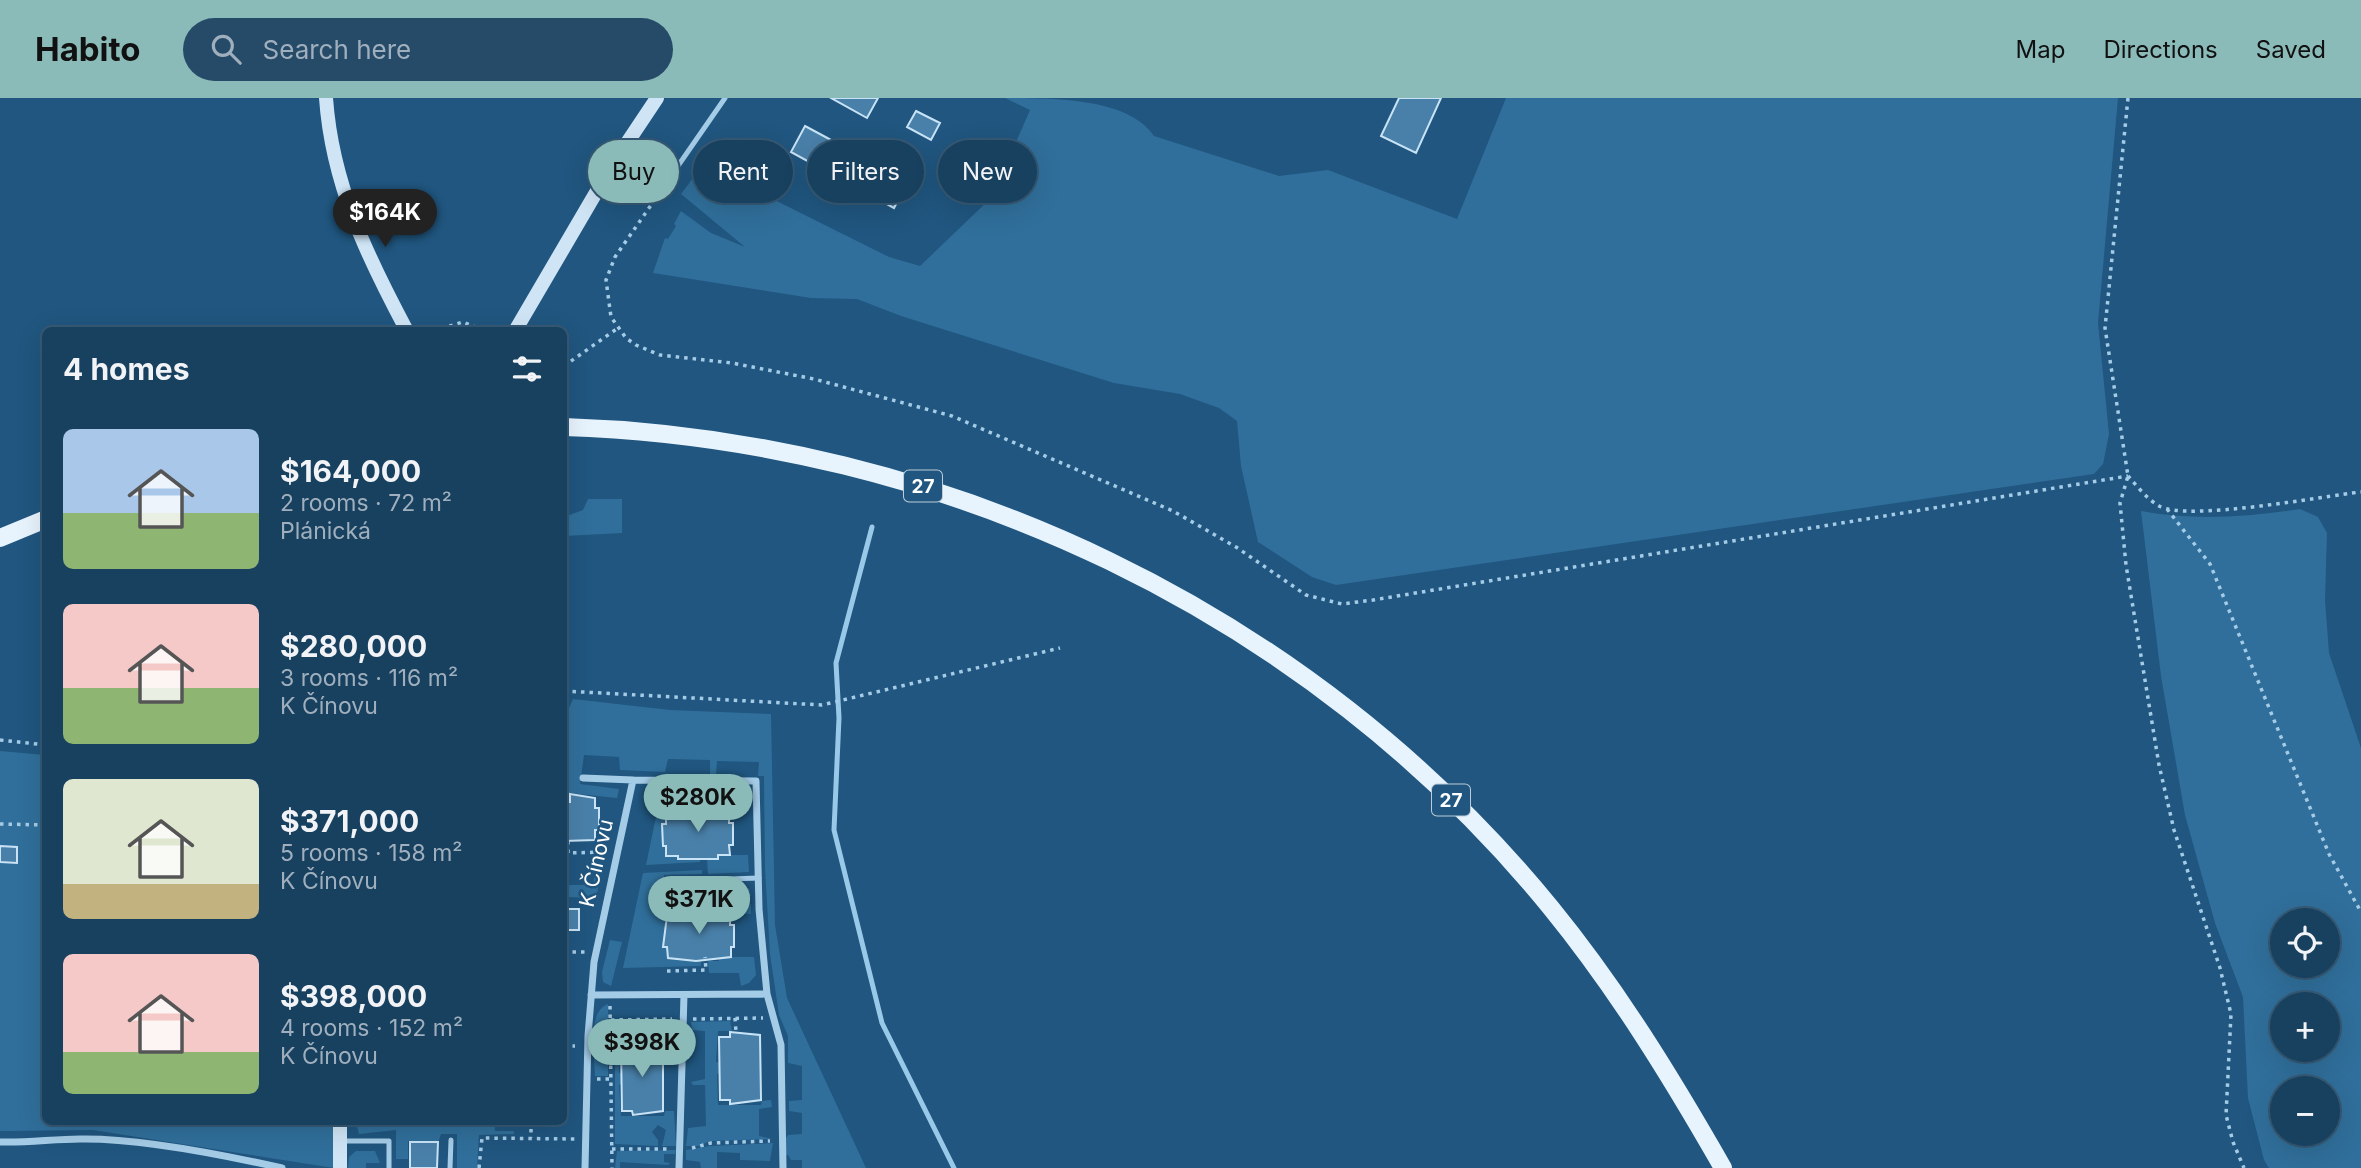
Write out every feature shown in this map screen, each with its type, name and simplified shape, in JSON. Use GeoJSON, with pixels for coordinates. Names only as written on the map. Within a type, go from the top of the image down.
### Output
{"type":"FeatureCollection","features":[{"type":"Feature","properties":{"kind":"main road"},"geometry":{"type":"LineString","coordinates":[[326,98],[339,177],[358,233],[405,327]]}},
{"type":"Feature","properties":{"kind":"main road"},"geometry":{"type":"LineString","coordinates":[[517,327],[611,167],[657,98]]}},
{"type":"Feature","properties":{"kind":"main road","name":"27"},"geometry":{"type":"LineString","coordinates":[[567,427],[666,433],[730,442],[828,460],[919,485],[1073,543],[1147,578],[1248,638],[1314,683],[1383,738],[1460,808],[1525,877],[1619,997],[1663,1064],[1723,1168]]}},
{"type":"Feature","properties":{"kind":"main road"},"geometry":{"type":"LineString","coordinates":[[0,538],[42,521]]}},
{"type":"Feature","properties":{"kind":"main road"},"geometry":{"type":"LineString","coordinates":[[340,1125],[340,1168]]}},
{"type":"Feature","properties":{"kind":"street"},"geometry":{"type":"LineString","coordinates":[[583,778],[756,781],[767,994],[781,1045],[783,1168]]}},
{"type":"Feature","properties":{"kind":"street","name":"K Čínovu"},"geometry":{"type":"LineString","coordinates":[[585,1168],[591,995],[601,919],[633,780]]}},
{"type":"Feature","properties":{"kind":"street"},"geometry":{"type":"LineString","coordinates":[[591,995],[767,994]]}},
{"type":"Feature","properties":{"kind":"street"},"geometry":{"type":"LineString","coordinates":[[679,1168],[684,995]]}},
{"type":"Feature","properties":{"kind":"street"},"geometry":{"type":"LineString","coordinates":[[0,1142],[82,1139],[123,1142],[282,1168]]}},
{"type":"Feature","properties":{"kind":"lane"},"geometry":{"type":"LineString","coordinates":[[679,164],[725,98]]}},
{"type":"Feature","properties":{"kind":"lane"},"geometry":{"type":"LineString","coordinates":[[668,881],[759,878]]}},
{"type":"Feature","properties":{"kind":"lane"},"geometry":{"type":"LineString","coordinates":[[450,1168],[451,1140]]}},
{"type":"Feature","properties":{"kind":"lane"},"geometry":{"type":"LineString","coordinates":[[340,1141],[389,1141],[389,1168]]}},
{"type":"Feature","properties":{"kind":"path"},"geometry":{"type":"LineString","coordinates":[[2128,98],[2105,328],[2128,476],[2120,503],[2126,565],[2159,765],[2175,830],[2220,968],[2231,1014],[2227,1115],[2233,1142],[2244,1168]]}},
{"type":"Feature","properties":{"kind":"path"},"geometry":{"type":"LineString","coordinates":[[653,203],[610,268],[606,293],[611,317],[618,328],[626,338],[648,351],[814,379],[922,406],[969,422],[1173,511],[1236,547],[1306,595],[1335,604],[1373,600],[2128,476]]}},
{"type":"Feature","properties":{"kind":"path"},"geometry":{"type":"LineString","coordinates":[[446,327],[463,322],[475,327]]}},
{"type":"Feature","properties":{"kind":"path"},"geometry":{"type":"LineString","coordinates":[[567,364],[618,328]]}},
{"type":"Feature","properties":{"kind":"path"},"geometry":{"type":"LineString","coordinates":[[2128,476],[2158,505],[2167,509],[2199,511],[2361,492]]}},
{"type":"Feature","properties":{"kind":"path"},"geometry":{"type":"LineString","coordinates":[[2167,509],[2210,564],[2329,854],[2361,912]]}},
{"type":"Feature","properties":{"kind":"path"},"geometry":{"type":"LineString","coordinates":[[567,691],[822,705],[1060,648]]}},
{"type":"Feature","properties":{"kind":"path"},"geometry":{"type":"LineString","coordinates":[[0,740],[42,745]]}},
{"type":"Feature","properties":{"kind":"path"},"geometry":{"type":"LineString","coordinates":[[0,824],[42,825]]}},
{"type":"Feature","properties":{"kind":"path"},"geometry":{"type":"LineString","coordinates":[[568,841],[568,853],[609,850],[606,863]]}},
{"type":"Feature","properties":{"kind":"path"},"geometry":{"type":"LineString","coordinates":[[567,952],[587,951],[584,962]]}},
{"type":"Feature","properties":{"kind":"path"},"geometry":{"type":"LineString","coordinates":[[667,971],[706,970],[705,957]]}},
{"type":"Feature","properties":{"kind":"path"},"geometry":{"type":"LineString","coordinates":[[610,995],[612,1168]]}},
{"type":"Feature","properties":{"kind":"path"},"geometry":{"type":"LineString","coordinates":[[735,1018],[736,1032]]}},
{"type":"Feature","properties":{"kind":"path"},"geometry":{"type":"LineString","coordinates":[[638,1019],[638,1043]]}},
{"type":"Feature","properties":{"kind":"path"},"geometry":{"type":"LineString","coordinates":[[567,1046],[576,1045],[576,1056]]}},
{"type":"Feature","properties":{"kind":"path"},"geometry":{"type":"LineString","coordinates":[[531,1129],[531,1138]]}},
{"type":"Feature","properties":{"kind":"path"},"geometry":{"type":"LineString","coordinates":[[480,1168],[482,1138],[577,1137]]}},
{"type":"Feature","properties":{"kind":"path"},"geometry":{"type":"LineString","coordinates":[[612,1149],[701,1148],[711,1143],[782,1140]]}},
{"type":"Feature","properties":{"kind":"shaded area"},"geometry":{"type":"Polygon","coordinates":[[[1005,98],[1067,100],[1109,107],[1142,123],[1154,136],[1279,176],[1328,170],[1457,219],[1506,98],[2118,98],[2098,323],[2109,434],[2103,464],[2094,474],[1336,585],[1312,577],[1258,542],[1241,466],[1237,421],[1219,408],[1180,394],[1114,383],[901,316],[857,299],[811,298],[653,273],[665,238],[668,239],[676,226],[674,224],[681,211],[711,233],[745,247],[681,194],[693,178],[693,203],[780,203],[889,257],[920,266],[986,203],[1037,203],[1037,140],[1017,140],[1030,110],[1005,98]]]}},
{"type":"Feature","properties":{"kind":"shaded area"},"geometry":{"type":"Polygon","coordinates":[[[588,499],[622,499],[622,533],[567,536],[567,516],[583,510],[588,499]]]}},
{"type":"Feature","properties":{"kind":"shaded area"},"geometry":{"type":"Polygon","coordinates":[[[2300,509],[2318,517],[2327,533],[2325,600],[2329,653],[2361,748],[2361,1168],[2269,1168],[2264,1160],[2248,1098],[2243,997],[2215,923],[2185,815],[2161,676],[2141,511],[2181,516],[2240,516],[2300,509]]]}},
{"type":"Feature","properties":{"kind":"shaded area"},"geometry":{"type":"Polygon","coordinates":[[[573,699],[670,710],[771,714],[775,925],[787,998],[866,1168],[802,1168],[802,1160],[791,1160],[788,1155],[784,1155],[784,1141],[788,1135],[802,1134],[802,1113],[789,1111],[789,1101],[802,1100],[802,1066],[788,1063],[788,1036],[779,1015],[770,954],[765,869],[764,776],[758,776],[759,762],[717,761],[716,774],[710,774],[710,760],[668,759],[665,772],[620,770],[619,757],[584,755],[580,784],[619,789],[617,798],[569,793],[567,800],[567,712],[573,699]]]}},
{"type":"Feature","properties":{"kind":"shaded area"},"geometry":{"type":"Polygon","coordinates":[[[0,751],[42,755],[42,1125],[333,1125],[334,1168],[93,1130],[0,1131],[0,751]]]}},
{"type":"Feature","properties":{"kind":"shaded area"},"geometry":{"type":"Polygon","coordinates":[[[662,788],[666,790],[666,802],[701,803],[701,790],[706,790],[706,803],[733,804],[734,791],[747,799],[749,811],[677,810],[677,814],[666,814],[666,824],[662,825],[663,845],[679,859],[700,855],[700,862],[646,865],[662,788]]]}},
{"type":"Feature","properties":{"kind":"shaded area"},"geometry":{"type":"Polygon","coordinates":[[[718,855],[748,855],[749,872],[708,874],[707,859],[718,859],[718,855]]]}},
{"type":"Feature","properties":{"kind":"shaded area"},"geometry":{"type":"Polygon","coordinates":[[[602,870],[596,898],[567,897],[567,885],[594,885],[594,873],[602,870]]]}},
{"type":"Feature","properties":{"kind":"shaded area"},"geometry":{"type":"Polygon","coordinates":[[[702,870],[702,874],[664,875],[664,890],[669,894],[670,904],[737,903],[737,890],[749,888],[751,896],[744,896],[744,904],[751,904],[751,914],[678,912],[678,915],[667,916],[663,947],[667,947],[668,957],[690,961],[690,958],[701,957],[701,966],[623,968],[643,873],[702,870]]]}},
{"type":"Feature","properties":{"kind":"shaded area"},"geometry":{"type":"Polygon","coordinates":[[[610,940],[622,942],[611,986],[603,982],[602,972],[610,940]]]}},
{"type":"Feature","properties":{"kind":"shaded area"},"geometry":{"type":"Polygon","coordinates":[[[719,957],[754,957],[756,975],[749,983],[741,986],[739,973],[709,973],[708,961],[719,961],[719,957]]]}},
{"type":"Feature","properties":{"kind":"shaded area"},"geometry":{"type":"Polygon","coordinates":[[[608,1004],[608,1076],[595,1076],[594,1025],[601,1009],[608,1004]]]}},
{"type":"Feature","properties":{"kind":"shaded area"},"geometry":{"type":"Polygon","coordinates":[[[679,1021],[680,1031],[675,1036],[674,1046],[664,1046],[664,1041],[642,1041],[643,1022],[679,1021]]]}},
{"type":"Feature","properties":{"kind":"shaded area"},"geometry":{"type":"Polygon","coordinates":[[[730,1021],[732,1031],[718,1031],[716,1062],[722,1063],[722,1074],[717,1074],[718,1105],[761,1105],[762,1101],[771,1100],[772,1107],[759,1109],[759,1136],[773,1139],[709,1141],[700,1146],[686,1146],[688,1128],[706,1126],[705,1085],[693,1085],[691,1082],[705,1079],[705,1031],[692,1030],[691,1022],[730,1021]]]}},
{"type":"Feature","properties":{"kind":"shaded area"},"geometry":{"type":"Polygon","coordinates":[[[615,1022],[634,1024],[634,1042],[620,1042],[619,1073],[624,1074],[624,1084],[619,1085],[621,1116],[664,1116],[665,1111],[674,1111],[676,1146],[662,1146],[666,1130],[658,1125],[652,1132],[658,1140],[658,1146],[615,1144],[615,1022]]]}},
{"type":"Feature","properties":{"kind":"shaded area"},"geometry":{"type":"Polygon","coordinates":[[[494,1125],[495,1131],[514,1131],[514,1134],[479,1135],[477,1168],[457,1168],[457,1134],[441,1134],[438,1143],[408,1141],[408,1159],[396,1159],[396,1130],[359,1134],[357,1126],[494,1125]]]}},
{"type":"Feature","properties":{"kind":"shaded area"},"geometry":{"type":"Polygon","coordinates":[[[773,1143],[770,1161],[740,1160],[740,1153],[717,1152],[717,1168],[701,1168],[700,1162],[686,1160],[686,1150],[773,1143]]]}},
{"type":"Feature","properties":{"kind":"shaded area"},"geometry":{"type":"Polygon","coordinates":[[[676,1150],[675,1154],[664,1154],[664,1162],[670,1163],[668,1165],[620,1162],[620,1168],[615,1168],[617,1151],[676,1150]]]}},
{"type":"Feature","properties":{"kind":"shaded area"},"geometry":{"type":"Polygon","coordinates":[[[356,1151],[375,1151],[380,1163],[366,1163],[366,1168],[348,1168],[349,1157],[356,1151]]]}},
{"type":"Feature","properties":{"kind":"building"},"geometry":{"type":"Polygon","coordinates":[[[831,98],[878,98],[867,118],[831,98]]]}},
{"type":"Feature","properties":{"kind":"building"},"geometry":{"type":"Polygon","coordinates":[[[1399,98],[1441,98],[1416,153],[1381,136],[1399,98]]]}},
{"type":"Feature","properties":{"kind":"building"},"geometry":{"type":"Polygon","coordinates":[[[916,111],[940,123],[931,140],[907,127],[916,111]]]}},
{"type":"Feature","properties":{"kind":"building"},"geometry":{"type":"Polygon","coordinates":[[[805,126],[831,140],[807,140],[807,161],[793,153],[805,126]]]}},
{"type":"Feature","properties":{"kind":"building"},"geometry":{"type":"Polygon","coordinates":[[[570,794],[595,798],[595,808],[599,808],[599,830],[595,830],[595,840],[567,841],[567,802],[570,802],[570,794]]]}},
{"type":"Feature","properties":{"kind":"building"},"geometry":{"type":"Polygon","coordinates":[[[718,809],[718,813],[729,813],[729,823],[733,823],[730,855],[718,855],[718,859],[678,859],[678,856],[666,856],[662,824],[666,824],[666,814],[677,814],[677,810],[718,809]]]}},
{"type":"Feature","properties":{"kind":"building"},"geometry":{"type":"Polygon","coordinates":[[[0,846],[17,847],[17,863],[0,862],[0,846]]]}},
{"type":"Feature","properties":{"kind":"building"},"geometry":{"type":"Polygon","coordinates":[[[567,909],[579,909],[579,930],[567,930],[567,909]]]}},
{"type":"Feature","properties":{"kind":"building"},"geometry":{"type":"Polygon","coordinates":[[[719,911],[719,915],[730,915],[730,925],[734,925],[731,957],[696,961],[668,958],[667,947],[663,947],[667,916],[678,915],[678,912],[719,911]]]}},
{"type":"Feature","properties":{"kind":"building"},"geometry":{"type":"Polygon","coordinates":[[[730,1032],[760,1035],[761,1100],[730,1104],[730,1100],[720,1100],[719,1037],[730,1037],[730,1032]]]}},
{"type":"Feature","properties":{"kind":"building"},"geometry":{"type":"Polygon","coordinates":[[[632,1043],[663,1046],[663,1111],[633,1115],[632,1111],[622,1111],[621,1048],[632,1047],[632,1043]]]}},
{"type":"Feature","properties":{"kind":"building"},"geometry":{"type":"Polygon","coordinates":[[[410,1142],[438,1142],[437,1168],[410,1168],[410,1142]]]}},
{"type":"Feature","properties":{"kind":"waterway"},"geometry":{"type":"LineString","coordinates":[[872,527],[836,663],[839,718],[834,830],[882,1023],[954,1168]]}}]}
